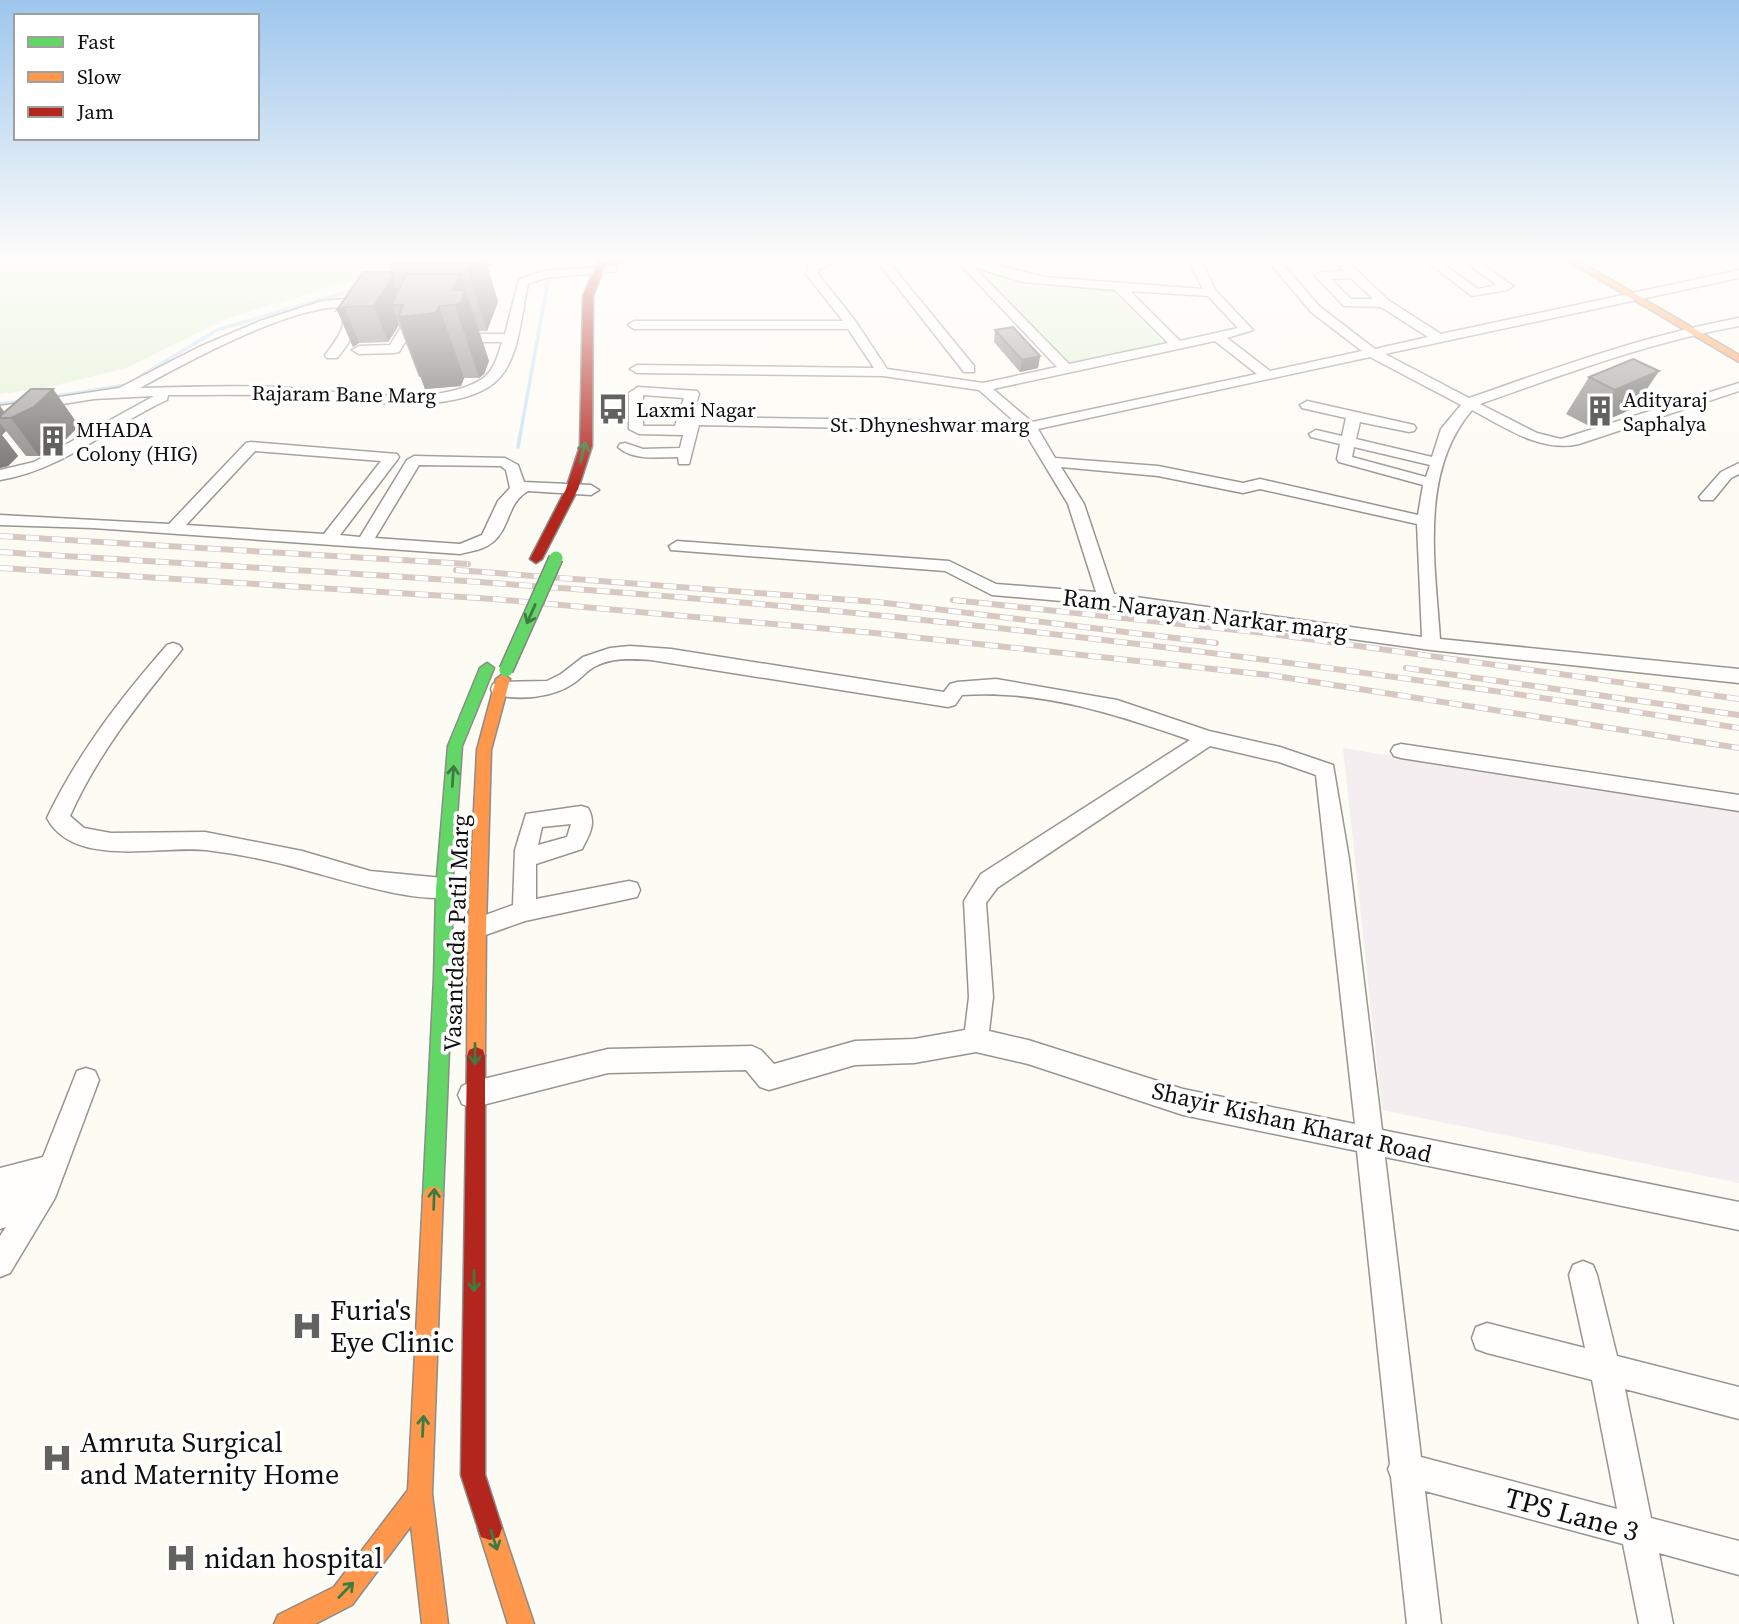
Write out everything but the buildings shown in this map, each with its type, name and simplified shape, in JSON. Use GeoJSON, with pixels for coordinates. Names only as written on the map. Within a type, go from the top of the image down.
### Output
{"type":"FeatureCollection","features":[{"type":"Feature","properties":{"kind":"main road"},"geometry":{"type":"LineString","coordinates":[[533,565],[572,489],[586,446],[596,405],[591,337]]}},
{"type":"Feature","properties":{"kind":"main road"},"geometry":{"type":"LineString","coordinates":[[1700,337],[1739,359]]}},
{"type":"Feature","properties":{"kind":"main road"},"geometry":{"type":"LineString","coordinates":[[571,528],[591,490],[597,469]]}},
{"type":"Feature","properties":{"kind":"main road","name":"Vasantdada Patil Marg"},"geometry":{"type":"LineString","coordinates":[[521,1624],[473,1475],[468,1381],[474,1223],[475,974],[484,750],[510,663],[559,553]]}},
{"type":"Feature","properties":{"kind":"main road","name":"Vasantdada Patil Marg"},"geometry":{"type":"LineString","coordinates":[[435,1624],[420,1494],[443,1230],[438,1103],[444,889],[455,746],[490,661],[510,663]]}},
{"type":"Feature","properties":{"kind":"main road"},"geometry":{"type":"LineString","coordinates":[[443,978],[475,974]]}},
{"type":"Feature","properties":{"kind":"main road"},"geometry":{"type":"LineString","coordinates":[[443,1230],[474,1223]]}},
{"type":"Feature","properties":{"kind":"main road"},"geometry":{"type":"LineString","coordinates":[[287,1624],[343,1596],[420,1494]]}},
{"type":"Feature","properties":{"kind":"street"},"geometry":{"type":"LineString","coordinates":[[123,393],[183,358],[228,337]]}},
{"type":"Feature","properties":{"kind":"street"},"geometry":{"type":"LineString","coordinates":[[332,355],[347,337]]}},
{"type":"Feature","properties":{"kind":"street"},"geometry":{"type":"LineString","coordinates":[[860,337],[883,372]]}},
{"type":"Feature","properties":{"kind":"street"},"geometry":{"type":"LineString","coordinates":[[943,337],[969,369]]}},
{"type":"Feature","properties":{"kind":"street"},"geometry":{"type":"LineString","coordinates":[[1036,337],[1068,370]]}},
{"type":"Feature","properties":{"kind":"street"},"geometry":{"type":"LineString","coordinates":[[1169,337],[1178,346]]}},
{"type":"Feature","properties":{"kind":"street"},"geometry":{"type":"LineString","coordinates":[[637,369],[883,372],[983,387],[1218,337],[1268,376]]}},
{"type":"Feature","properties":{"kind":"street"},"geometry":{"type":"LineString","coordinates":[[1353,337],[1374,354],[1532,436],[1561,443],[1592,436],[1739,387]]}},
{"type":"Feature","properties":{"kind":"street","name":"St. Dhyneshwar marg"},"geometry":{"type":"LineString","coordinates":[[625,447],[640,453],[684,457],[687,422],[1029,427],[1444,337]]}},
{"type":"Feature","properties":{"kind":"street"},"geometry":{"type":"LineString","coordinates":[[1431,644],[1425,521],[1432,483],[1448,429],[1471,402],[1592,360],[1670,337]]}},
{"type":"Feature","properties":{"kind":"street"},"geometry":{"type":"LineString","coordinates":[[359,350],[390,350],[401,338],[509,338]]}},
{"type":"Feature","properties":{"kind":"street","name":"Rajaram Bane Marg"},"geometry":{"type":"LineString","coordinates":[[0,410],[123,393],[295,392],[356,398],[423,398],[459,394],[491,379],[502,361],[509,338]]}},
{"type":"Feature","properties":{"kind":"street"},"geometry":{"type":"LineString","coordinates":[[983,387],[1029,427],[1076,504],[1107,599]]}},
{"type":"Feature","properties":{"kind":"street"},"geometry":{"type":"LineString","coordinates":[[0,475],[13,475],[53,460],[140,405],[174,392]]}},
{"type":"Feature","properties":{"kind":"street"},"geometry":{"type":"LineString","coordinates":[[1307,405],[1409,428]]}},
{"type":"Feature","properties":{"kind":"street"},"geometry":{"type":"LineString","coordinates":[[1354,416],[1345,459],[1432,483]]}},
{"type":"Feature","properties":{"kind":"street"},"geometry":{"type":"LineString","coordinates":[[1316,434],[1438,463]]}},
{"type":"Feature","properties":{"kind":"street"},"geometry":{"type":"LineString","coordinates":[[173,529],[251,446],[392,457],[328,540]]}},
{"type":"Feature","properties":{"kind":"street"},"geometry":{"type":"LineString","coordinates":[[364,543],[414,460],[505,463],[513,468],[518,489]]}},
{"type":"Feature","properties":{"kind":"street"},"geometry":{"type":"LineString","coordinates":[[1050,462],[1158,471],[1243,488],[1260,484],[1425,521]]}},
{"type":"Feature","properties":{"kind":"street"},"geometry":{"type":"LineString","coordinates":[[1707,497],[1726,475],[1739,468]]}},
{"type":"Feature","properties":{"kind":"street"},"geometry":{"type":"LineString","coordinates":[[0,520],[173,529],[446,549],[482,545],[490,539],[510,493],[525,486],[591,490]]}},
{"type":"Feature","properties":{"kind":"street","name":"Ram Narayan Narkar marg"},"geometry":{"type":"LineString","coordinates":[[677,546],[949,566],[992,589],[1107,599],[1431,644],[1739,676]]}},
{"type":"Feature","properties":{"kind":"street"},"geometry":{"type":"LineString","coordinates":[[173,649],[104,733],[73,781],[58,818],[78,836],[111,842],[205,841],[302,860],[370,880],[444,889],[479,883]]}},
{"type":"Feature","properties":{"kind":"street"},"geometry":{"type":"LineString","coordinates":[[500,690],[538,690],[562,683],[587,662],[607,656],[635,653],[671,655],[948,699],[957,689],[996,686],[1117,707],[1207,738],[1280,755],[1325,770],[1424,1624]]}},
{"type":"Feature","properties":{"kind":"street"},"geometry":{"type":"LineString","coordinates":[[438,1103],[608,1061],[752,1058],[769,1078],[855,1053],[914,1051],[976,1040],[981,997],[975,901],[989,881],[1207,738]]}},
{"type":"Feature","properties":{"kind":"street"},"geometry":{"type":"LineString","coordinates":[[1401,751],[1739,803]]}},
{"type":"Feature","properties":{"kind":"street"},"geometry":{"type":"LineString","coordinates":[[523,911],[526,858]]}},
{"type":"Feature","properties":{"kind":"street"},"geometry":{"type":"LineString","coordinates":[[477,928],[523,911],[629,890]]}},
{"type":"Feature","properties":{"kind":"street","name":"Shayir Kishan Kharat Road"},"geometry":{"type":"LineString","coordinates":[[976,1040],[1028,1052],[1183,1102],[1739,1216]]}},
{"type":"Feature","properties":{"kind":"street"},"geometry":{"type":"LineString","coordinates":[[0,1263],[46,1188],[86,1080]]}},
{"type":"Feature","properties":{"kind":"street"},"geometry":{"type":"LineString","coordinates":[[0,1215],[12,1179],[51,1169]]}},
{"type":"Feature","properties":{"kind":"street"},"geometry":{"type":"LineString","coordinates":[[1583,1275],[1605,1368],[1656,1624]]}},
{"type":"Feature","properties":{"kind":"street"},"geometry":{"type":"LineString","coordinates":[[1487,1338],[1739,1403]]}},
{"type":"Feature","properties":{"kind":"street","name":"TPS Lane 3"},"geometry":{"type":"LineString","coordinates":[[1404,1469],[1739,1558]]}},
{"type":"Feature","properties":{"kind":"shaded area"},"geometry":{"type":"Polygon","coordinates":[[[1343,748],[1739,812],[1739,1183],[1382,1110],[1343,748]]]}},
{"type":"Feature","properties":{"kind":"green space"},"geometry":{"type":"Polygon","coordinates":[[[0,337],[190,337],[126,368],[40,389],[0,394],[0,337]]]}},
{"type":"Feature","properties":{"kind":"green space"},"geometry":{"type":"Polygon","coordinates":[[[1043,337],[1158,337],[1165,344],[1071,365],[1043,337]]]}},
{"type":"Feature","properties":{"kind":"waterway"},"geometry":{"type":"LineString","coordinates":[[51,397],[126,385],[206,337]]}},
{"type":"Feature","properties":{"kind":"waterway"},"geometry":{"type":"LineString","coordinates":[[518,447],[538,337]]}},
{"type":"Feature","properties":{"kind":"waterway"},"geometry":{"type":"LineString","coordinates":[[0,404],[22,401]]}},
{"type":"Feature","properties":{"kind":"railway"},"geometry":{"type":"LineString","coordinates":[[0,536],[468,564]]}},
{"type":"Feature","properties":{"kind":"railway"},"geometry":{"type":"LineString","coordinates":[[0,552],[579,589],[892,617],[1256,659],[1498,691],[1739,728]]}},
{"type":"Feature","properties":{"kind":"railway"},"geometry":{"type":"LineString","coordinates":[[0,568],[494,599],[874,633],[1269,675],[1739,748]]}},
{"type":"Feature","properties":{"kind":"railway"},"geometry":{"type":"LineString","coordinates":[[456,570],[877,602],[1216,643]]}},
{"type":"Feature","properties":{"kind":"railway"},"geometry":{"type":"LineString","coordinates":[[953,600],[1265,633],[1739,699]]}},
{"type":"Feature","properties":{"kind":"railway"},"geometry":{"type":"LineString","coordinates":[[1406,668],[1739,715]]}},
{"type":"Feature","properties":{"kind":"traffic: fast"},"geometry":{"type":"LineString","coordinates":[[506,670],[556,558]]}},
{"type":"Feature","properties":{"kind":"traffic: fast"},"geometry":{"type":"LineString","coordinates":[[433,1196],[443,978],[444,889],[455,746],[487,668]]}},
{"type":"Feature","properties":{"kind":"traffic: slow"},"geometry":{"type":"LineString","coordinates":[[1701,337],[1739,359]]}},
{"type":"Feature","properties":{"kind":"traffic: slow"},"geometry":{"type":"LineString","coordinates":[[476,1056],[477,928],[484,750],[503,679]]}},
{"type":"Feature","properties":{"kind":"traffic: slow"},"geometry":{"type":"LineString","coordinates":[[433,1196],[420,1494],[435,1624]]}},
{"type":"Feature","properties":{"kind":"traffic: slow"},"geometry":{"type":"LineString","coordinates":[[287,1624],[343,1596],[420,1494]]}},
{"type":"Feature","properties":{"kind":"traffic: slow"},"geometry":{"type":"LineString","coordinates":[[490,1528],[521,1624]]}},
{"type":"Feature","properties":{"kind":"traffic: jam"},"geometry":{"type":"LineString","coordinates":[[536,559],[572,489],[586,446],[587,337]]}},
{"type":"Feature","properties":{"kind":"traffic: jam"},"geometry":{"type":"LineString","coordinates":[[476,1056],[473,1475],[490,1528]]}},
{"type":"Feature","properties":{"kind":"place","name":"Laxmi Nagar"},"geometry":{"type":"Point","coordinates":[613,409]}},
{"type":"Feature","properties":{"kind":"place","name":"Adityaraj Saphalya"},"geometry":{"type":"Point","coordinates":[1600,411]}},
{"type":"Feature","properties":{"kind":"place","name":"MHADA Colony (HIG)"},"geometry":{"type":"Point","coordinates":[53,441]}},
{"type":"Feature","properties":{"kind":"place","name":"Furia's Eye Clinic"},"geometry":{"type":"Point","coordinates":[307,1326]}},
{"type":"Feature","properties":{"kind":"place","name":"Amruta Surgical and Maternity Home"},"geometry":{"type":"Point","coordinates":[57,1458]}},
{"type":"Feature","properties":{"kind":"place","name":"nidan hospital"},"geometry":{"type":"Point","coordinates":[181,1558]}}]}
